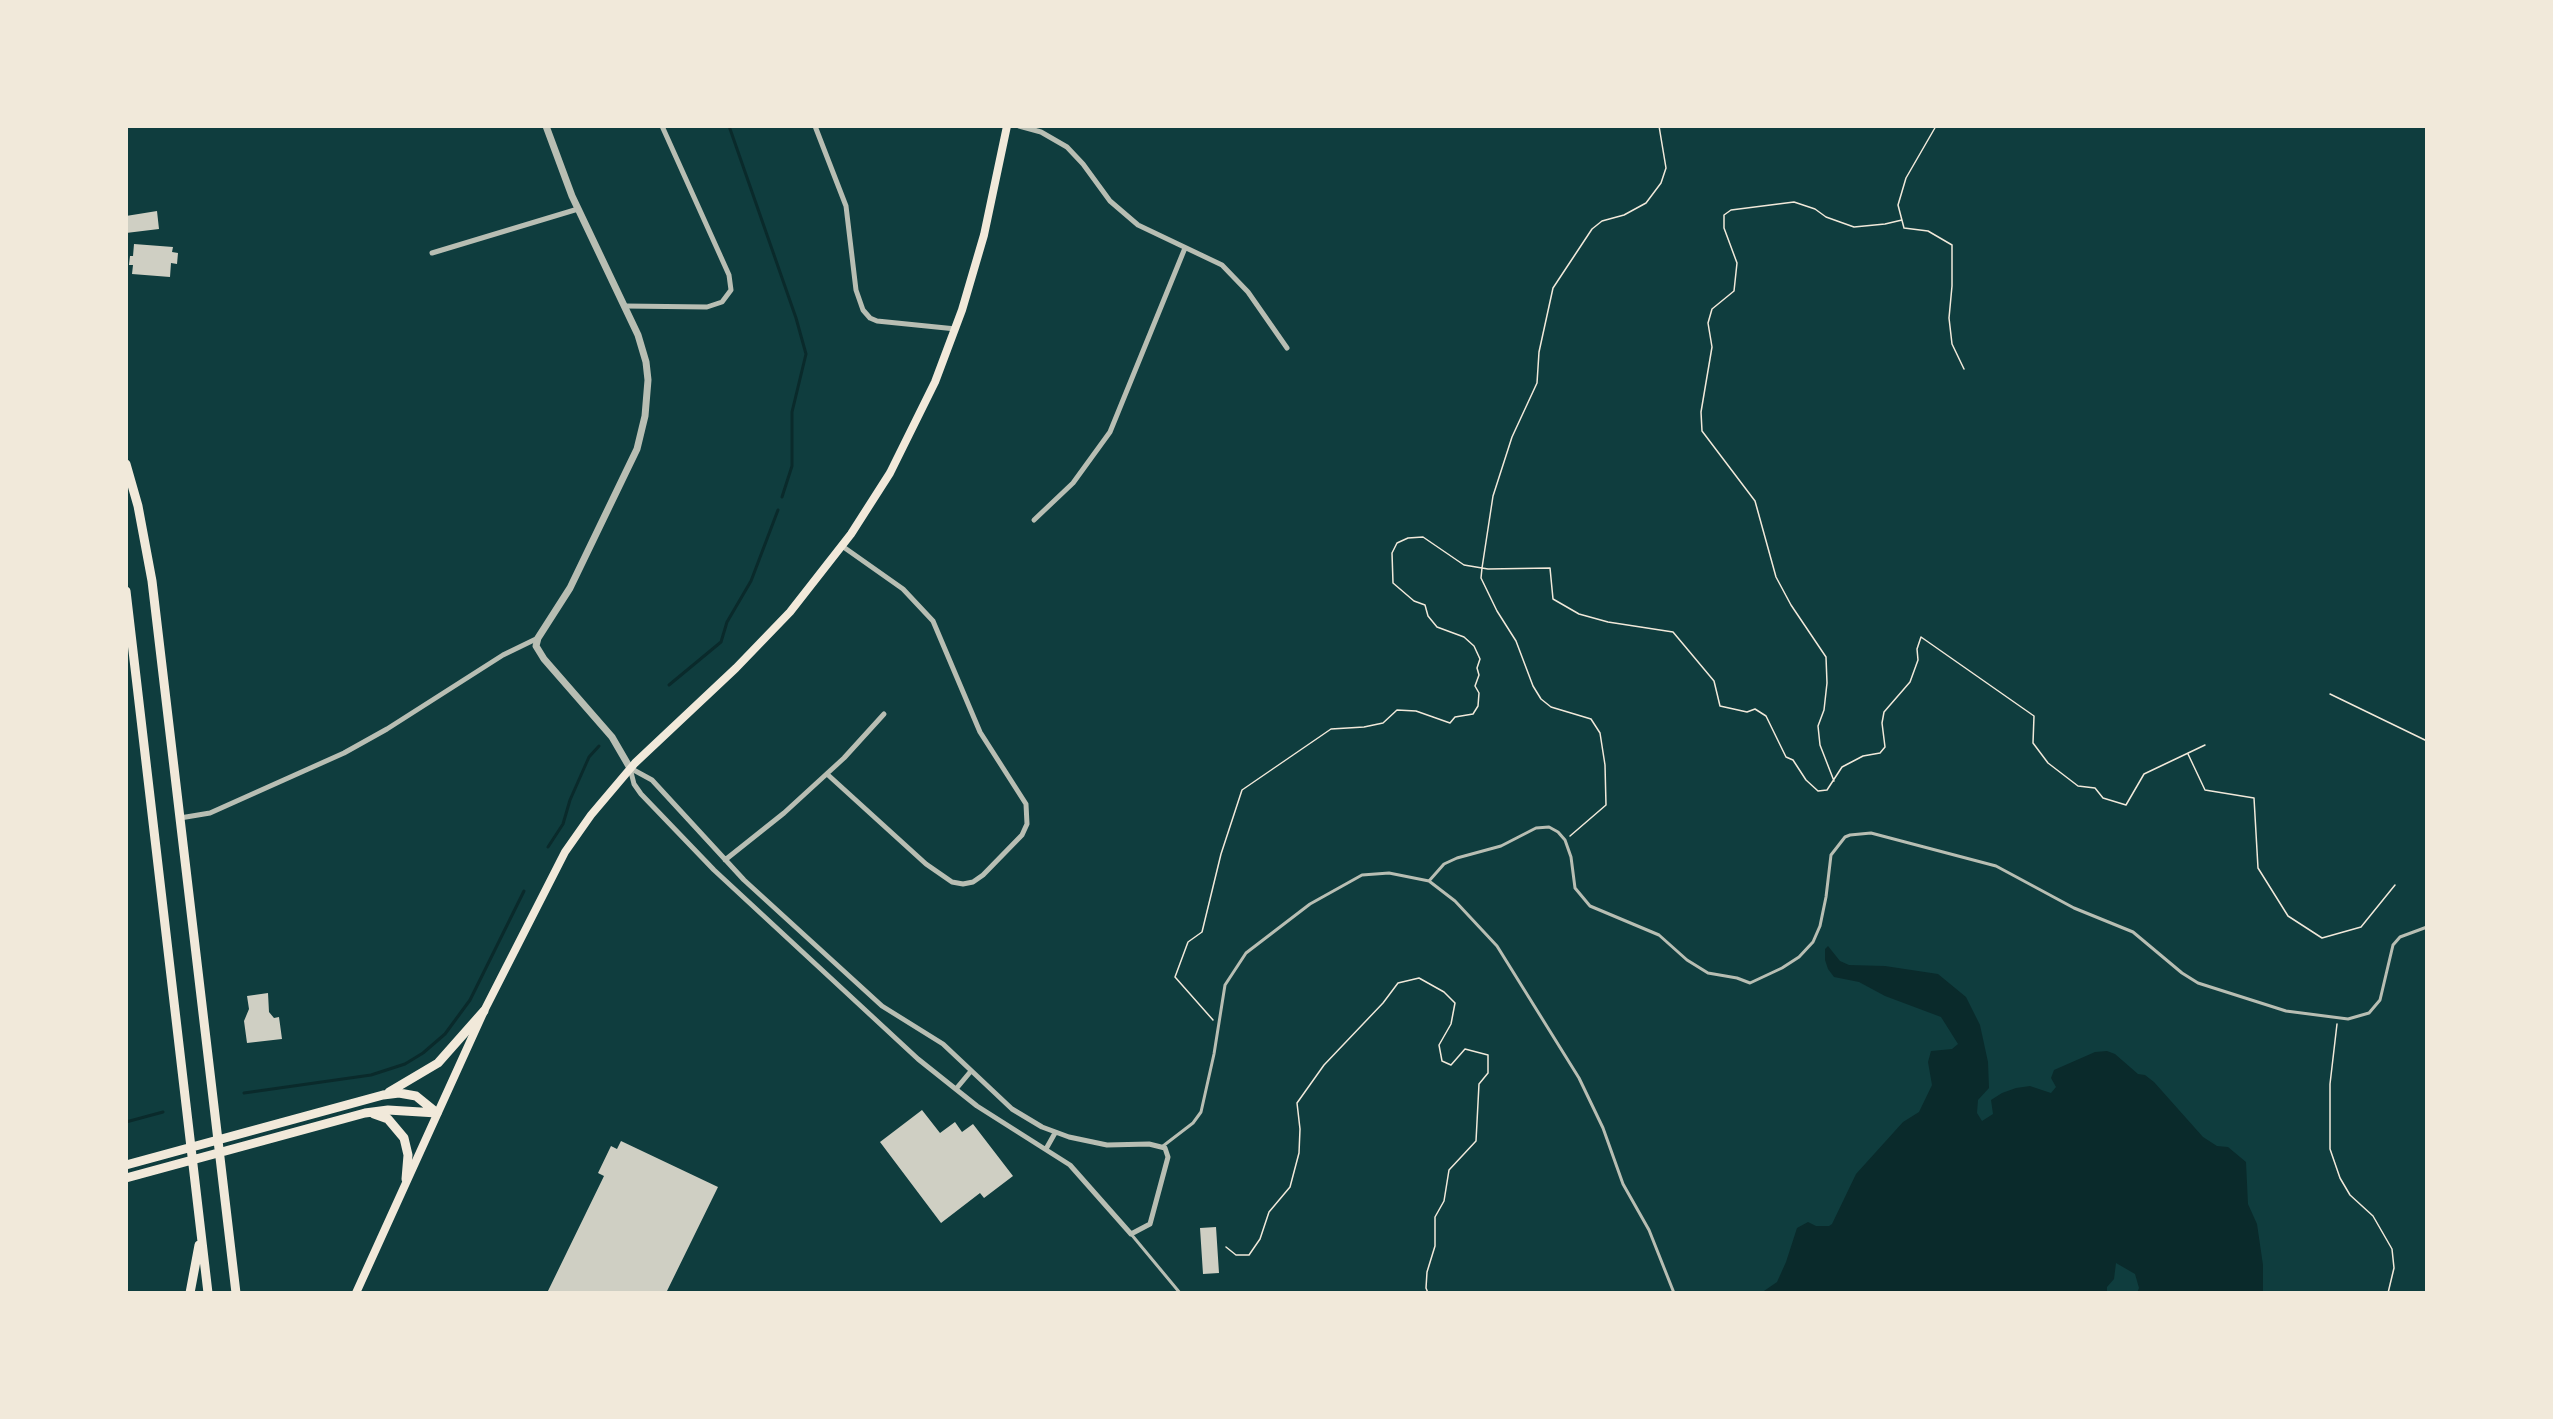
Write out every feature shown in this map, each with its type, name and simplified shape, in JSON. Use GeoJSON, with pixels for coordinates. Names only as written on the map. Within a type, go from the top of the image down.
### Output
{"type":"FeatureCollection","features":[{"type":"Feature","properties":{"kind":"highway"},"geometry":{"type":"LineString","coordinates":[[126,464],[138,506],[152,581],[236,1293]]}},
{"type":"Feature","properties":{"kind":"highway"},"geometry":{"type":"LineString","coordinates":[[126,591],[208,1293]]}},
{"type":"Feature","properties":{"kind":"highway"},"geometry":{"type":"LineString","coordinates":[[383,1095],[412,1080],[438,1062],[484,1011]]}},
{"type":"Feature","properties":{"kind":"highway"},"geometry":{"type":"LineString","coordinates":[[126,1165],[383,1095],[399,1093],[412,1095],[424,1101],[437,1113]]}},
{"type":"Feature","properties":{"kind":"highway"},"geometry":{"type":"LineString","coordinates":[[126,1178],[365,1113],[388,1110],[437,1113]]}},
{"type":"Feature","properties":{"kind":"highway"},"geometry":{"type":"LineString","coordinates":[[365,1113],[384,1117],[401,1133],[408,1155],[406,1179]]}},
{"type":"Feature","properties":{"kind":"highway"},"geometry":{"type":"LineString","coordinates":[[190,1293],[201,1236]]}},
{"type":"Feature","properties":{"kind":"main road"},"geometry":{"type":"LineString","coordinates":[[356,1293],[484,1011],[565,852],[591,815],[630,768],[768,637],[807,591],[842,546],[874,499],[910,437],[936,382],[956,329],[984,235],[1007,126]]}},
{"type":"Feature","properties":{"kind":"street"},"geometry":{"type":"LineString","coordinates":[[546,126],[578,209],[643,346],[648,371],[646,403],[640,437],[570,588],[538,638],[537,651],[612,737],[630,768],[634,784],[640,794],[718,875],[918,1059],[977,1106],[1070,1165],[1131,1234],[1150,1224],[1168,1157],[1162,1147],[1149,1144],[1107,1145],[1055,1133],[1042,1128],[1012,1109],[943,1044],[882,1005],[725,860],[652,780],[630,768]]}},
{"type":"Feature","properties":{"kind":"street"},"geometry":{"type":"LineString","coordinates":[[625,306],[707,307],[722,302],[731,290],[729,275],[662,126]]}},
{"type":"Feature","properties":{"kind":"street"},"geometry":{"type":"LineString","coordinates":[[815,126],[846,206],[856,291],[862,310],[877,321],[956,329]]}},
{"type":"Feature","properties":{"kind":"street"},"geometry":{"type":"LineString","coordinates":[[1019,126],[1041,132],[1067,147],[1118,210],[1138,225],[1222,265],[1265,314],[1287,348]]}},
{"type":"Feature","properties":{"kind":"street"},"geometry":{"type":"LineString","coordinates":[[432,253],[578,209]]}},
{"type":"Feature","properties":{"kind":"street"},"geometry":{"type":"LineString","coordinates":[[1034,520],[1073,483],[1105,440],[1185,248]]}},
{"type":"Feature","properties":{"kind":"street"},"geometry":{"type":"LineString","coordinates":[[827,774],[926,864],[952,882],[963,884],[973,882],[983,876],[1022,835],[1027,824],[1026,804],[980,732],[933,621],[903,589],[842,546]]}},
{"type":"Feature","properties":{"kind":"street"},"geometry":{"type":"LineString","coordinates":[[180,818],[210,813],[344,753],[387,729],[503,656],[538,638]]}},
{"type":"Feature","properties":{"kind":"street"},"geometry":{"type":"LineString","coordinates":[[725,860],[784,813],[827,774],[884,714]]}},
{"type":"Feature","properties":{"kind":"street"},"geometry":{"type":"LineString","coordinates":[[956,1089],[971,1071]]}},
{"type":"Feature","properties":{"kind":"street"},"geometry":{"type":"LineString","coordinates":[[1046,1149],[1055,1133]]}},
{"type":"Feature","properties":{"kind":"lane"},"geometry":{"type":"LineString","coordinates":[[1429,881],[1444,864],[1457,858],[1501,846],[1536,828],[1552,828],[1565,840],[1575,888],[1590,906],[1659,935],[1687,960],[1708,973],[1737,978],[1750,983],[1768,976],[1798,957],[1814,942],[1820,926],[1831,855],[1838,844],[1850,835],[1871,832],[1996,866],[2074,908],[2133,932],[2182,973],[2198,983],[2261,1005],[2311,1016],[2338,1019],[2361,1016],[2374,1009],[2380,1000],[2393,945],[2400,937],[2427,927]]}},
{"type":"Feature","properties":{"kind":"lane"},"geometry":{"type":"LineString","coordinates":[[1162,1147],[1193,1123],[1201,1112],[1209,1081],[1225,985],[1246,953],[1311,904],[1362,875],[1389,873],[1429,881],[1455,901],[1497,946],[1515,971],[1579,1078],[1603,1128],[1623,1184],[1649,1230],[1674,1293]]}},
{"type":"Feature","properties":{"kind":"lane"},"geometry":{"type":"LineString","coordinates":[[1131,1234],[1180,1293]]}},
{"type":"Feature","properties":{"kind":"path"},"geometry":{"type":"LineString","coordinates":[[1565,840],[1606,805],[1605,765],[1600,733],[1591,719],[1551,707],[1541,699],[1533,686],[1515,641],[1481,578],[1482,568],[1493,496],[1512,437],[1537,383],[1539,352],[1553,288],[1592,229],[1602,221],[1624,214],[1646,203],[1661,183],[1666,168],[1659,126]]}},
{"type":"Feature","properties":{"kind":"path"},"geometry":{"type":"LineString","coordinates":[[1936,126],[1906,178],[1898,205],[1904,228],[1928,231],[1952,245],[1949,318],[1952,344],[1964,369]]}},
{"type":"Feature","properties":{"kind":"path"},"geometry":{"type":"LineString","coordinates":[[1834,782],[1820,745],[1818,726],[1824,710],[1827,682],[1826,657],[1791,605],[1776,577],[1755,501],[1702,431],[1701,412],[1712,346],[1708,323],[1712,309],[1734,291],[1737,263],[1724,228],[1724,215],[1731,210],[1794,202],[1815,209],[1826,217],[1854,226],[1886,224],[1902,220]]}},
{"type":"Feature","properties":{"kind":"path"},"geometry":{"type":"LineString","coordinates":[[1218,1025],[1175,977],[1188,942],[1202,932],[1221,854],[1242,790],[1331,729],[1383,723],[1397,710],[1416,711],[1450,723],[1455,717],[1473,714],[1478,706],[1479,693],[1475,686],[1479,675],[1477,668],[1480,659],[1474,646],[1464,637],[1437,627],[1428,616],[1425,605],[1414,601],[1393,583],[1392,553],[1397,543],[1408,538],[1423,537],[1464,565],[1482,568],[1550,568],[1553,599],[1579,614],[1608,622],[1673,632],[1714,681],[1720,706],[1747,712],[1755,709],[1766,716],[1786,757],[1792,760],[1806,780],[1818,791],[1827,790],[1842,766],[1863,756],[1880,753],[1886,747],[1882,723],[1884,712],[1910,682],[1918,660],[1917,649],[1921,636],[2034,716],[2033,743],[2048,763],[2078,786],[2095,788],[2103,798],[2126,805],[2144,774],[2205,745]]}},
{"type":"Feature","properties":{"kind":"path"},"geometry":{"type":"LineString","coordinates":[[2330,694],[2427,741]]}},
{"type":"Feature","properties":{"kind":"path"},"geometry":{"type":"LineString","coordinates":[[2188,753],[2205,790],[2254,798],[2258,868],[2288,916],[2322,938],[2361,927],[2395,885]]}},
{"type":"Feature","properties":{"kind":"path"},"geometry":{"type":"LineString","coordinates":[[1226,1247],[1236,1255],[1249,1255],[1260,1239],[1269,1212],[1290,1187],[1299,1153],[1300,1129],[1297,1103],[1324,1065],[1375,1012],[1398,983],[1419,978],[1444,992],[1455,1003],[1451,1024],[1439,1045],[1442,1061],[1451,1065],[1465,1049],[1488,1055],[1488,1072],[1479,1084],[1476,1141],[1449,1170],[1444,1201],[1435,1216],[1435,1246],[1427,1272],[1428,1293]]}},
{"type":"Feature","properties":{"kind":"path"},"geometry":{"type":"LineString","coordinates":[[2338,1019],[2330,1084],[2330,1149],[2340,1178],[2350,1195],[2373,1216],[2392,1250],[2394,1268],[2388,1293]]}},
{"type":"Feature","properties":{"kind":"water"},"geometry":{"type":"Polygon","coordinates":[[[1828,946],[1840,961],[1849,965],[1885,966],[1938,974],[1966,997],[1980,1025],[1988,1062],[1989,1088],[1978,1100],[1977,1113],[1982,1121],[1993,1114],[1991,1100],[2002,1093],[2030,1086],[2051,1093],[2056,1087],[2051,1078],[2054,1070],[2095,1052],[2107,1051],[2115,1054],[2138,1074],[2145,1075],[2154,1082],[2203,1137],[2217,1146],[2228,1147],[2246,1162],[2248,1204],[2257,1224],[2263,1265],[2263,1293],[2137,1293],[2139,1288],[2135,1274],[2116,1263],[2114,1279],[2107,1287],[2107,1293],[1761,1293],[1777,1282],[1797,1228],[1808,1222],[1816,1226],[1832,1224],[1856,1174],[1903,1122],[1919,1112],[1932,1085],[1928,1062],[1931,1051],[1952,1049],[1958,1044],[1941,1017],[1885,996],[1859,982],[1834,977],[1825,960],[1825,949],[1828,946]]]}},
{"type":"Feature","properties":{"kind":"building"},"geometry":{"type":"Polygon","coordinates":[[[157,211],[159,229],[126,233],[126,216],[157,211]]]}},
{"type":"Feature","properties":{"kind":"building"},"geometry":{"type":"Polygon","coordinates":[[[134,244],[173,247],[172,252],[178,253],[177,264],[171,263],[170,277],[132,274],[133,265],[129,265],[130,256],[133,256],[134,244]]]}},
{"type":"Feature","properties":{"kind":"building"},"geometry":{"type":"Polygon","coordinates":[[[268,993],[269,1012],[274,1018],[279,1017],[282,1039],[247,1043],[244,1021],[249,1009],[247,996],[268,993]]]}},
{"type":"Feature","properties":{"kind":"building"},"geometry":{"type":"Polygon","coordinates":[[[922,1110],[940,1133],[955,1122],[962,1132],[973,1124],[1013,1176],[984,1198],[980,1193],[941,1223],[880,1142],[922,1110]]]}},
{"type":"Feature","properties":{"kind":"building"},"geometry":{"type":"Polygon","coordinates":[[[621,1141],[718,1187],[666,1293],[547,1293],[604,1176],[598,1173],[611,1146],[617,1149],[621,1141]]]}},
{"type":"Feature","properties":{"kind":"building"},"geometry":{"type":"Polygon","coordinates":[[[1216,1227],[1219,1273],[1203,1274],[1200,1228],[1216,1227]]]}},
{"type":"Feature","properties":{"kind":"waterway"},"geometry":{"type":"LineString","coordinates":[[729,126],[796,318],[806,354],[792,412],[792,466],[782,497]]}},
{"type":"Feature","properties":{"kind":"waterway"},"geometry":{"type":"LineString","coordinates":[[669,685],[721,642],[727,622],[751,581],[778,510]]}},
{"type":"Feature","properties":{"kind":"waterway"},"geometry":{"type":"LineString","coordinates":[[548,847],[563,824],[570,800],[589,757],[599,746]]}},
{"type":"Feature","properties":{"kind":"waterway"},"geometry":{"type":"LineString","coordinates":[[244,1093],[371,1075],[405,1064],[423,1053],[445,1034],[470,1000],[524,891]]}},
{"type":"Feature","properties":{"kind":"waterway"},"geometry":{"type":"LineString","coordinates":[[126,1122],[163,1112]]}}]}
